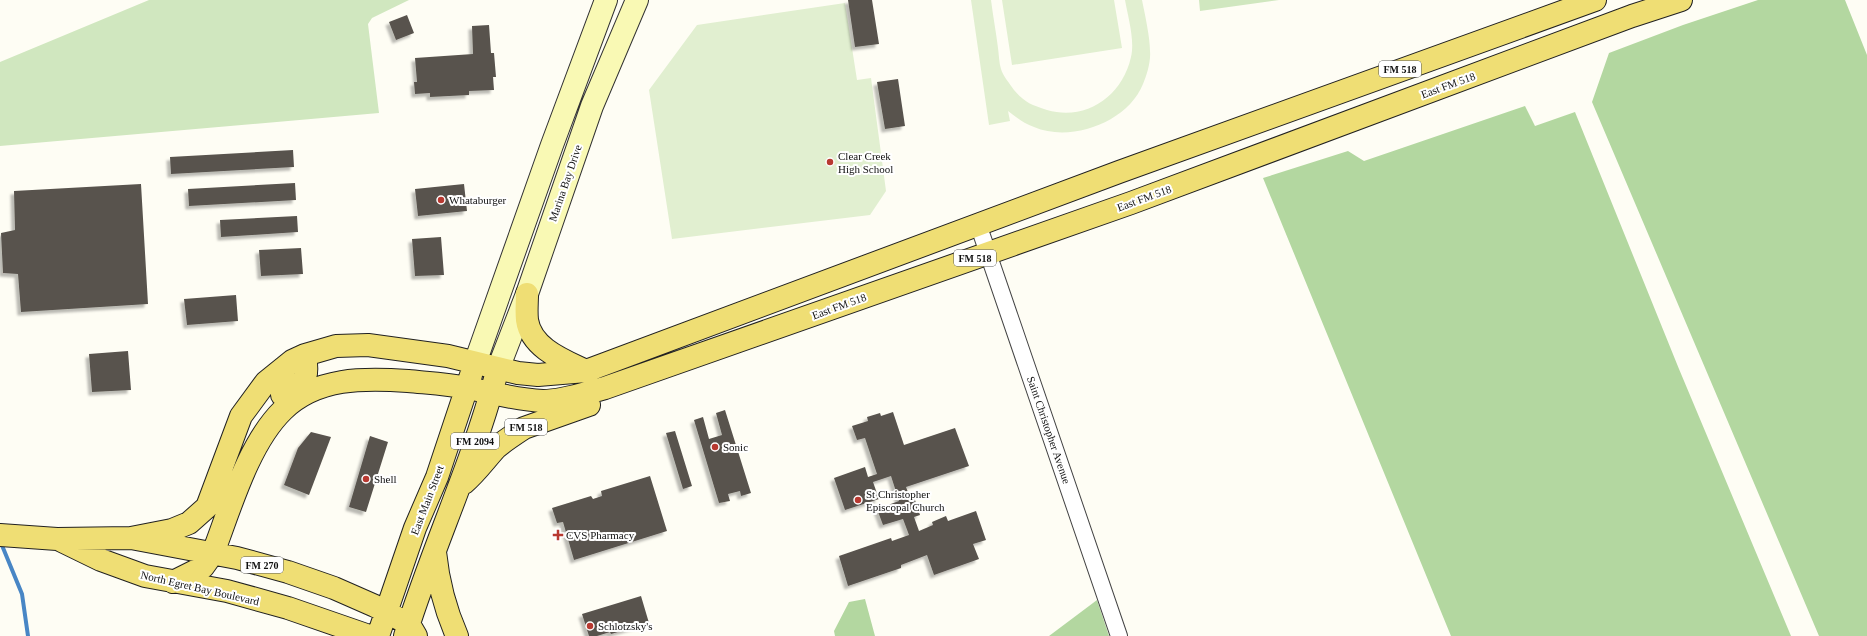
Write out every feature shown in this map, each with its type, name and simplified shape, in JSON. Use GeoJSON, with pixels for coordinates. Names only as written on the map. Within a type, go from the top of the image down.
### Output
{"type":"FeatureCollection","features":[{"type":"Feature","properties":{"kind":"main road"},"geometry":{"type":"LineString","coordinates":[[130,538],[172,530],[183,526],[207,507],[241,416],[266,382],[292,361],[305,355],[336,346],[368,345],[448,356],[475,363],[552,145],[606,0]]}},
{"type":"Feature","properties":{"kind":"main road","name":"Marina Bay Drive"},"geometry":{"type":"LineString","coordinates":[[498,369],[527,294],[592,106],[637,0]]}},
{"type":"Feature","properties":{"kind":"main road","name":"FM 518"},"geometry":{"type":"LineString","coordinates":[[475,363],[498,369],[538,375],[586,371],[1118,172],[1594,0]]}},
{"type":"Feature","properties":{"kind":"main road","name":"East FM 518"},"geometry":{"type":"LineString","coordinates":[[253,453],[283,410],[302,396],[323,386],[344,380],[374,378],[436,383],[491,394],[543,401],[561,399],[605,388],[1131,203],[1431,91],[1630,8],[1681,0]]}},
{"type":"Feature","properties":{"kind":"main road"},"geometry":{"type":"LineString","coordinates":[[1417,63],[1431,91]]}},
{"type":"Feature","properties":{"kind":"main road"},"geometry":{"type":"LineString","coordinates":[[1118,172],[1131,203]]}},
{"type":"Feature","properties":{"kind":"main road"},"geometry":{"type":"LineString","coordinates":[[527,294],[527,321],[534,338],[544,348],[586,371]]}},
{"type":"Feature","properties":{"kind":"main road"},"geometry":{"type":"LineString","coordinates":[[173,582],[203,568],[213,553],[253,453],[260,420],[268,409],[284,394],[304,381],[307,375],[305,355]]}},
{"type":"Feature","properties":{"kind":"main road","name":"East Main Street"},"geometry":{"type":"LineString","coordinates":[[378,636],[415,528],[437,477],[475,363]]}},
{"type":"Feature","properties":{"kind":"main road","name":"FM 2094"},"geometry":{"type":"LineString","coordinates":[[459,487],[498,369]]}},
{"type":"Feature","properties":{"kind":"main road","name":"FM 518"},"geometry":{"type":"LineString","coordinates":[[410,632],[435,549],[459,487],[475,474],[496,448],[517,432],[524,428],[591,405],[605,388]]}},
{"type":"Feature","properties":{"kind":"main road","name":"North Egret Bay Boulevard"},"geometry":{"type":"LineString","coordinates":[[0,535],[47,538],[130,538],[213,553],[288,572],[334,588],[387,612],[410,632]]}},
{"type":"Feature","properties":{"kind":"main road","name":"North Egret Bay Boulevard"},"geometry":{"type":"LineString","coordinates":[[47,538],[145,576],[227,591],[288,608],[369,636]]}},
{"type":"Feature","properties":{"kind":"main road"},"geometry":{"type":"LineString","coordinates":[[435,549],[441,591],[448,616],[457,636]]}},
{"type":"Feature","properties":{"kind":"main road"},"geometry":{"type":"LineString","coordinates":[[288,608],[331,636]]}},
{"type":"Feature","properties":{"kind":"street","name":"Saint Christopher Avenue"},"geometry":{"type":"LineString","coordinates":[[978,224],[1119,636]]}},
{"type":"Feature","properties":{"kind":"green space"},"geometry":{"type":"Polygon","coordinates":[[[149,0],[409,0],[372,18],[368,24],[379,113],[0,146],[0,62],[149,0]]]}},
{"type":"Feature","properties":{"kind":"green space"},"geometry":{"type":"Polygon","coordinates":[[[971,0],[991,0],[1000,67],[1014,90],[1032,105],[1061,113],[1088,109],[1100,103],[1120,84],[1131,57],[1132,50],[1131,28],[1125,0],[1142,0],[1150,45],[1150,59],[1143,84],[1136,97],[1125,109],[1112,119],[1097,126],[1065,132],[1049,131],[1027,124],[1008,111],[1010,121],[989,125],[971,0]]]}},
{"type":"Feature","properties":{"kind":"green space"},"geometry":{"type":"Polygon","coordinates":[[[1002,0],[1114,0],[1122,48],[1012,65],[1002,0]]]}},
{"type":"Feature","properties":{"kind":"green space"},"geometry":{"type":"Polygon","coordinates":[[[1199,0],[1279,0],[1200,11],[1199,0]]]}},
{"type":"Feature","properties":{"kind":"green space"},"geometry":{"type":"Polygon","coordinates":[[[1758,0],[1845,0],[1867,55],[1867,636],[1819,636],[1592,102],[1609,53],[1683,25],[1758,0]]]}},
{"type":"Feature","properties":{"kind":"green space"},"geometry":{"type":"Polygon","coordinates":[[[845,3],[857,80],[871,78],[886,191],[870,215],[672,239],[649,90],[697,25],[845,3]]]}},
{"type":"Feature","properties":{"kind":"green space"},"geometry":{"type":"Polygon","coordinates":[[[1525,106],[1535,126],[1575,112],[1679,369],[1791,636],[1451,636],[1263,178],[1348,151],[1364,161],[1525,106]]]}},
{"type":"Feature","properties":{"kind":"green space"},"geometry":{"type":"Polygon","coordinates":[[[865,599],[875,636],[835,636],[834,631],[849,602],[865,599]]]}},
{"type":"Feature","properties":{"kind":"green space"},"geometry":{"type":"Polygon","coordinates":[[[1097,600],[1109,636],[1049,636],[1097,600]]]}},
{"type":"Feature","properties":{"kind":"building"},"geometry":{"type":"Polygon","coordinates":[[[848,0],[872,0],[879,44],[855,47],[848,0]]]}},
{"type":"Feature","properties":{"kind":"building"},"geometry":{"type":"Polygon","coordinates":[[[407,15],[414,33],[396,40],[389,22],[407,15]]]}},
{"type":"Feature","properties":{"kind":"building"},"geometry":{"type":"Polygon","coordinates":[[[489,25],[491,53],[494,53],[496,77],[493,77],[494,90],[469,91],[469,95],[430,97],[430,93],[415,94],[414,82],[417,82],[415,58],[473,54],[472,26],[489,25]]]}},
{"type":"Feature","properties":{"kind":"building"},"geometry":{"type":"Polygon","coordinates":[[[898,79],[905,126],[885,129],[877,82],[898,79]]]}},
{"type":"Feature","properties":{"kind":"building"},"geometry":{"type":"Polygon","coordinates":[[[293,150],[294,167],[171,174],[170,157],[293,150]]]}},
{"type":"Feature","properties":{"kind":"building"},"geometry":{"type":"Polygon","coordinates":[[[295,183],[296,200],[189,206],[188,189],[295,183]]]}},
{"type":"Feature","properties":{"kind":"building"},"geometry":{"type":"Polygon","coordinates":[[[141,184],[148,304],[21,312],[18,274],[3,273],[1,233],[15,230],[14,191],[141,184]]]}},
{"type":"Feature","properties":{"kind":"building","name":"Whataburger"},"geometry":{"type":"Polygon","coordinates":[[[464,184],[467,211],[418,216],[415,189],[464,184]]]}},
{"type":"Feature","properties":{"kind":"building"},"geometry":{"type":"Polygon","coordinates":[[[297,216],[298,232],[221,237],[220,220],[297,216]]]}},
{"type":"Feature","properties":{"kind":"building"},"geometry":{"type":"Polygon","coordinates":[[[441,237],[444,275],[415,276],[412,239],[441,237]]]}},
{"type":"Feature","properties":{"kind":"building"},"geometry":{"type":"Polygon","coordinates":[[[301,248],[303,274],[261,276],[259,250],[301,248]]]}},
{"type":"Feature","properties":{"kind":"building"},"geometry":{"type":"Polygon","coordinates":[[[236,295],[238,321],[187,325],[184,299],[236,295]]]}},
{"type":"Feature","properties":{"kind":"building"},"geometry":{"type":"Polygon","coordinates":[[[128,351],[131,390],[92,392],[89,354],[128,351]]]}},
{"type":"Feature","properties":{"kind":"building"},"geometry":{"type":"Polygon","coordinates":[[[725,410],[751,493],[741,496],[740,491],[728,494],[730,501],[719,503],[694,420],[703,417],[709,439],[722,435],[716,413],[725,410]]]}},
{"type":"Feature","properties":{"kind":"building","name":"St Christopher Episcopal Church"},"geometry":{"type":"Polygon","coordinates":[[[893,412],[904,445],[955,428],[969,466],[906,487],[909,495],[913,494],[920,515],[914,517],[919,531],[933,525],[932,522],[946,516],[948,521],[976,511],[986,540],[973,544],[979,559],[934,575],[927,555],[901,565],[901,568],[848,586],[839,556],[891,538],[892,541],[909,535],[903,519],[883,525],[877,509],[899,501],[891,476],[873,482],[879,499],[845,510],[834,478],[865,467],[868,477],[877,474],[865,438],[857,440],[852,426],[868,421],[867,417],[880,413],[881,416],[893,412]]]}},
{"type":"Feature","properties":{"kind":"building"},"geometry":{"type":"Polygon","coordinates":[[[675,431],[692,486],[683,489],[666,433],[675,431]]]}},
{"type":"Feature","properties":{"kind":"building"},"geometry":{"type":"Polygon","coordinates":[[[311,432],[331,437],[309,495],[284,485],[298,448],[311,432]]]}},
{"type":"Feature","properties":{"kind":"building"},"geometry":{"type":"Polygon","coordinates":[[[370,436],[388,442],[366,512],[349,507],[370,436]]]}},
{"type":"Feature","properties":{"kind":"building"},"geometry":{"type":"Polygon","coordinates":[[[650,476],[667,531],[574,560],[563,522],[557,523],[552,508],[591,496],[593,499],[602,496],[601,491],[650,476]]]}},
{"type":"Feature","properties":{"kind":"building"},"geometry":{"type":"Polygon","coordinates":[[[641,596],[649,623],[611,634],[610,632],[597,636],[589,636],[582,614],[641,596]]]}},
{"type":"Feature","properties":{"kind":"waterway"},"geometry":{"type":"LineString","coordinates":[[1,543],[22,594],[28,636]]}},
{"type":"Feature","properties":{"kind":"place","name":"Clear Creek High School"},"geometry":{"type":"Point","coordinates":[830,162]}},
{"type":"Feature","properties":{"kind":"place","name":"Whataburger"},"geometry":{"type":"Point","coordinates":[441,200]}},
{"type":"Feature","properties":{"kind":"place","name":"Sonic"},"geometry":{"type":"Point","coordinates":[715,447]}},
{"type":"Feature","properties":{"kind":"place","name":"Shell"},"geometry":{"type":"Point","coordinates":[366,479]}},
{"type":"Feature","properties":{"kind":"place","name":"St Christopher Episcopal Church"},"geometry":{"type":"Point","coordinates":[858,500]}},
{"type":"Feature","properties":{"kind":"place","name":"CVS Pharmacy"},"geometry":{"type":"Point","coordinates":[558,535]}},
{"type":"Feature","properties":{"kind":"place","name":"Schlotzsky's"},"geometry":{"type":"Point","coordinates":[590,626]}}]}
